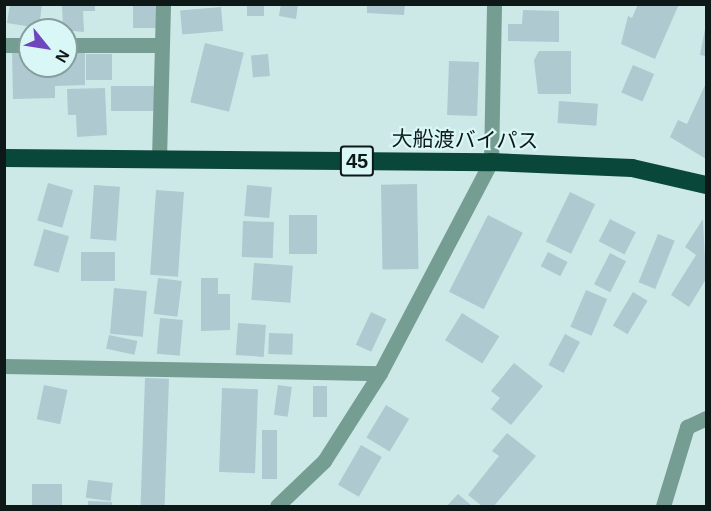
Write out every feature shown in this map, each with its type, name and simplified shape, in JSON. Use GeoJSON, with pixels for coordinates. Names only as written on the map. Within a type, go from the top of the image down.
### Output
{"type":"FeatureCollection","features":[{"type":"Feature","properties":{"kind":"highway","name":"大船渡バイパス"},"geometry":{"type":"LineString","coordinates":[[4,158],[491,162],[632,168],[706,185]]}},
{"type":"Feature","properties":{"kind":"street"},"geometry":{"type":"LineString","coordinates":[[159,159],[163,4]]}},
{"type":"Feature","properties":{"kind":"street"},"geometry":{"type":"LineString","coordinates":[[277,507],[324,461],[380,373],[491,162],[494,4]]}},
{"type":"Feature","properties":{"kind":"street"},"geometry":{"type":"LineString","coordinates":[[78,45],[162,45]]}},
{"type":"Feature","properties":{"kind":"street"},"geometry":{"type":"LineString","coordinates":[[4,366],[380,373]]}},
{"type":"Feature","properties":{"kind":"street"},"geometry":{"type":"LineString","coordinates":[[663,507],[687,427],[706,418]]}},
{"type":"Feature","properties":{"kind":"building"},"geometry":{"type":"Polygon","coordinates":[[[10,4],[42,4],[40,18],[18,18],[18,25],[7,23],[10,4]]]}},
{"type":"Feature","properties":{"kind":"building"},"geometry":{"type":"Polygon","coordinates":[[[62,4],[95,4],[95,11],[83,11],[84,32],[78,31],[78,18],[63,18],[62,4]]]}},
{"type":"Feature","properties":{"kind":"building"},"geometry":{"type":"Polygon","coordinates":[[[133,4],[157,4],[157,28],[133,28],[133,4]]]}},
{"type":"Feature","properties":{"kind":"building"},"geometry":{"type":"Polygon","coordinates":[[[247,4],[264,4],[264,16],[247,16],[247,4]]]}},
{"type":"Feature","properties":{"kind":"building"},"geometry":{"type":"Polygon","coordinates":[[[281,4],[298,4],[296,19],[279,16],[281,4]]]}},
{"type":"Feature","properties":{"kind":"building"},"geometry":{"type":"Polygon","coordinates":[[[367,4],[405,4],[404,15],[367,13],[367,4]]]}},
{"type":"Feature","properties":{"kind":"building"},"geometry":{"type":"Polygon","coordinates":[[[638,4],[679,4],[655,59],[621,44],[628,16],[632,18],[638,4]]]}},
{"type":"Feature","properties":{"kind":"building"},"geometry":{"type":"Polygon","coordinates":[[[221,7],[223,31],[182,34],[180,11],[221,7]]]}},
{"type":"Feature","properties":{"kind":"building"},"geometry":{"type":"Polygon","coordinates":[[[523,10],[559,11],[559,42],[508,41],[508,24],[522,24],[523,10]]]}},
{"type":"Feature","properties":{"kind":"building"},"geometry":{"type":"Polygon","coordinates":[[[706,29],[706,56],[700,55],[706,29]]]}},
{"type":"Feature","properties":{"kind":"building"},"geometry":{"type":"Polygon","coordinates":[[[205,43],[244,53],[229,112],[190,102],[205,43]]]}},
{"type":"Feature","properties":{"kind":"building"},"geometry":{"type":"Polygon","coordinates":[[[78,51],[85,51],[85,85],[55,86],[55,98],[13,99],[12,52],[18,52],[18,78],[78,78],[78,51]]]}},
{"type":"Feature","properties":{"kind":"building"},"geometry":{"type":"Polygon","coordinates":[[[539,51],[571,51],[571,94],[538,94],[534,60],[539,51]]]}},
{"type":"Feature","properties":{"kind":"building"},"geometry":{"type":"Polygon","coordinates":[[[86,54],[112,54],[112,80],[86,80],[86,54]]]}},
{"type":"Feature","properties":{"kind":"building"},"geometry":{"type":"Polygon","coordinates":[[[268,54],[270,76],[253,77],[251,55],[268,54]]]}},
{"type":"Feature","properties":{"kind":"building"},"geometry":{"type":"Polygon","coordinates":[[[449,61],[479,62],[477,116],[447,115],[449,61]]]}},
{"type":"Feature","properties":{"kind":"building"},"geometry":{"type":"Polygon","coordinates":[[[633,65],[654,74],[642,102],[621,93],[633,65]]]}},
{"type":"Feature","properties":{"kind":"building"},"geometry":{"type":"Polygon","coordinates":[[[706,83],[706,159],[670,137],[678,120],[687,124],[706,83]]]}},
{"type":"Feature","properties":{"kind":"building"},"geometry":{"type":"Polygon","coordinates":[[[111,86],[155,86],[155,111],[111,111],[111,86]]]}},
{"type":"Feature","properties":{"kind":"building"},"geometry":{"type":"Polygon","coordinates":[[[105,88],[107,135],[77,137],[76,115],[68,115],[67,89],[105,88]]]}},
{"type":"Feature","properties":{"kind":"building"},"geometry":{"type":"Polygon","coordinates":[[[559,101],[598,104],[596,126],[557,123],[559,101]]]}},
{"type":"Feature","properties":{"kind":"building"},"geometry":{"type":"Polygon","coordinates":[[[48,183],[73,190],[62,228],[37,220],[48,183]]]}},
{"type":"Feature","properties":{"kind":"building"},"geometry":{"type":"Polygon","coordinates":[[[417,184],[418,269],[382,270],[381,185],[417,184]]]}},
{"type":"Feature","properties":{"kind":"building"},"geometry":{"type":"Polygon","coordinates":[[[94,185],[120,187],[116,241],[90,239],[94,185]]]}},
{"type":"Feature","properties":{"kind":"building"},"geometry":{"type":"Polygon","coordinates":[[[247,185],[272,187],[269,218],[244,216],[247,185]]]}},
{"type":"Feature","properties":{"kind":"building"},"geometry":{"type":"Polygon","coordinates":[[[156,190],[184,192],[178,277],[150,275],[156,190]]]}},
{"type":"Feature","properties":{"kind":"building"},"geometry":{"type":"Polygon","coordinates":[[[570,192],[595,204],[571,254],[546,241],[570,192]]]}},
{"type":"Feature","properties":{"kind":"building"},"geometry":{"type":"Polygon","coordinates":[[[289,215],[317,215],[317,254],[289,254],[289,215]]]}},
{"type":"Feature","properties":{"kind":"building"},"geometry":{"type":"Polygon","coordinates":[[[488,215],[523,233],[484,309],[449,292],[488,215]]]}},
{"type":"Feature","properties":{"kind":"building"},"geometry":{"type":"Polygon","coordinates":[[[610,219],[636,232],[624,254],[599,241],[610,219]]]}},
{"type":"Feature","properties":{"kind":"building"},"geometry":{"type":"Polygon","coordinates":[[[703,219],[706,279],[689,307],[671,295],[696,255],[685,247],[703,219]]]}},
{"type":"Feature","properties":{"kind":"building"},"geometry":{"type":"Polygon","coordinates":[[[243,221],[274,222],[273,258],[242,257],[243,221]]]}},
{"type":"Feature","properties":{"kind":"building"},"geometry":{"type":"Polygon","coordinates":[[[44,229],[69,236],[59,273],[34,266],[44,229]]]}},
{"type":"Feature","properties":{"kind":"building"},"geometry":{"type":"Polygon","coordinates":[[[658,234],[675,241],[655,289],[639,282],[658,234]]]}},
{"type":"Feature","properties":{"kind":"building"},"geometry":{"type":"Polygon","coordinates":[[[81,252],[115,252],[115,281],[81,281],[81,252]]]}},
{"type":"Feature","properties":{"kind":"building"},"geometry":{"type":"Polygon","coordinates":[[[548,252],[568,262],[560,276],[541,266],[548,252]]]}},
{"type":"Feature","properties":{"kind":"building"},"geometry":{"type":"Polygon","coordinates":[[[610,253],[626,261],[610,292],[594,284],[610,253]]]}},
{"type":"Feature","properties":{"kind":"building"},"geometry":{"type":"Polygon","coordinates":[[[254,263],[293,266],[290,303],[251,300],[254,263]]]}},
{"type":"Feature","properties":{"kind":"building"},"geometry":{"type":"Polygon","coordinates":[[[158,278],[182,281],[177,317],[154,314],[158,278]]]}},
{"type":"Feature","properties":{"kind":"building"},"geometry":{"type":"Polygon","coordinates":[[[201,278],[218,278],[218,294],[230,294],[230,330],[201,331],[201,278]]]}},
{"type":"Feature","properties":{"kind":"building"},"geometry":{"type":"Polygon","coordinates":[[[114,288],[147,291],[143,337],[110,334],[114,288]]]}},
{"type":"Feature","properties":{"kind":"building"},"geometry":{"type":"Polygon","coordinates":[[[586,290],[607,299],[592,336],[570,327],[586,290]]]}},
{"type":"Feature","properties":{"kind":"building"},"geometry":{"type":"Polygon","coordinates":[[[633,292],[648,301],[627,334],[613,325],[633,292]]]}},
{"type":"Feature","properties":{"kind":"building"},"geometry":{"type":"Polygon","coordinates":[[[371,312],[386,319],[371,352],[356,345],[371,312]]]}},
{"type":"Feature","properties":{"kind":"building"},"geometry":{"type":"Polygon","coordinates":[[[462,313],[499,336],[482,363],[445,340],[462,313]]]}},
{"type":"Feature","properties":{"kind":"building"},"geometry":{"type":"Polygon","coordinates":[[[160,318],[183,320],[180,356],[157,354],[160,318]]]}},
{"type":"Feature","properties":{"kind":"building"},"geometry":{"type":"Polygon","coordinates":[[[238,323],[266,325],[264,357],[236,355],[238,323]]]}},
{"type":"Feature","properties":{"kind":"building"},"geometry":{"type":"Polygon","coordinates":[[[269,333],[293,334],[292,355],[268,354],[269,333]]]}},
{"type":"Feature","properties":{"kind":"building"},"geometry":{"type":"Polygon","coordinates":[[[565,334],[580,342],[564,373],[549,365],[565,334]]]}},
{"type":"Feature","properties":{"kind":"building"},"geometry":{"type":"Polygon","coordinates":[[[109,335],[137,341],[134,355],[106,349],[109,335]]]}},
{"type":"Feature","properties":{"kind":"building"},"geometry":{"type":"Polygon","coordinates":[[[514,363],[543,386],[511,425],[491,409],[500,398],[491,391],[514,363]]]}},
{"type":"Feature","properties":{"kind":"building"},"geometry":{"type":"Polygon","coordinates":[[[145,378],[169,379],[165,506],[141,506],[145,378]]]}},
{"type":"Feature","properties":{"kind":"building"},"geometry":{"type":"Polygon","coordinates":[[[44,385],[67,390],[60,424],[37,419],[44,385]]]}},
{"type":"Feature","properties":{"kind":"building"},"geometry":{"type":"Polygon","coordinates":[[[278,385],[292,387],[288,417],[274,415],[278,385]]]}},
{"type":"Feature","properties":{"kind":"building"},"geometry":{"type":"Polygon","coordinates":[[[313,386],[327,386],[327,417],[313,417],[313,386]]]}},
{"type":"Feature","properties":{"kind":"building"},"geometry":{"type":"Polygon","coordinates":[[[222,388],[258,389],[255,473],[219,472],[222,388]]]}},
{"type":"Feature","properties":{"kind":"building"},"geometry":{"type":"Polygon","coordinates":[[[386,405],[409,419],[390,451],[366,438],[386,405]]]}},
{"type":"Feature","properties":{"kind":"building"},"geometry":{"type":"Polygon","coordinates":[[[262,430],[277,430],[277,479],[262,479],[262,430]]]}},
{"type":"Feature","properties":{"kind":"building"},"geometry":{"type":"Polygon","coordinates":[[[507,433],[536,456],[494,506],[482,506],[468,495],[499,456],[492,451],[507,433]]]}},
{"type":"Feature","properties":{"kind":"building"},"geometry":{"type":"Polygon","coordinates":[[[361,445],[382,457],[359,497],[338,485],[361,445]]]}},
{"type":"Feature","properties":{"kind":"building"},"geometry":{"type":"Polygon","coordinates":[[[88,480],[113,483],[111,501],[86,498],[88,480]]]}},
{"type":"Feature","properties":{"kind":"building"},"geometry":{"type":"Polygon","coordinates":[[[32,484],[62,484],[62,506],[32,506],[32,484]]]}},
{"type":"Feature","properties":{"kind":"building"},"geometry":{"type":"Polygon","coordinates":[[[458,494],[472,506],[447,506],[458,494]]]}},
{"type":"Feature","properties":{"kind":"building"},"geometry":{"type":"Polygon","coordinates":[[[88,501],[112,502],[112,506],[88,506],[88,501]]]}}]}
